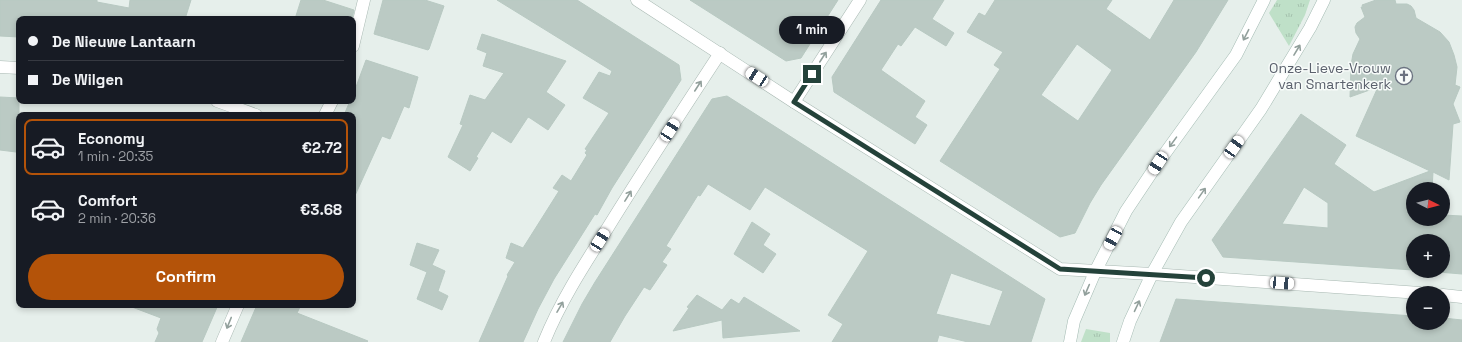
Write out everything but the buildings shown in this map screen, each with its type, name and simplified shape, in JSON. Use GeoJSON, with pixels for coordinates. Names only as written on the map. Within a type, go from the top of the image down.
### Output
{"type":"FeatureCollection","features":[{"type":"Feature","properties":{"kind":"street"},"geometry":{"type":"LineString","coordinates":[[356,33],[364,0]]}},
{"type":"Feature","properties":{"kind":"street"},"geometry":{"type":"LineString","coordinates":[[637,0],[794,102],[1060,269],[1406,292]]}},
{"type":"Feature","properties":{"kind":"street"},"geometry":{"type":"LineString","coordinates":[[794,102],[860,0]]}},
{"type":"Feature","properties":{"kind":"street"},"geometry":{"type":"LineString","coordinates":[[1070,342],[1074,321],[1095,272],[1126,211],[1158,163],[1236,55],[1264,0]]}},
{"type":"Feature","properties":{"kind":"street"},"geometry":{"type":"LineString","coordinates":[[1123,342],[1130,321],[1152,274],[1182,222],[1261,109],[1310,28],[1324,0]]}},
{"type":"Feature","properties":{"kind":"street"},"geometry":{"type":"LineString","coordinates":[[544,342],[552,321],[578,276],[720,53]]}},
{"type":"Feature","properties":{"kind":"street"},"geometry":{"type":"LineString","coordinates":[[0,67],[16,68]]}},
{"type":"Feature","properties":{"kind":"street"},"geometry":{"type":"LineString","coordinates":[[225,104],[248,112]]}},
{"type":"Feature","properties":{"kind":"street"},"geometry":{"type":"LineString","coordinates":[[1450,296],[1462,297]]}},
{"type":"Feature","properties":{"kind":"street"},"geometry":{"type":"LineString","coordinates":[[222,342],[237,308]]}},
{"type":"Feature","properties":{"kind":"green space"},"geometry":{"type":"Polygon","coordinates":[[[1277,0],[1310,0],[1305,15],[1289,46],[1269,13],[1277,0]]]}},
{"type":"Feature","properties":{"kind":"green space"},"geometry":{"type":"Polygon","coordinates":[[[1086,329],[1110,333],[1110,342],[1081,342],[1086,329]]]}},
{"type":"Feature","properties":{"kind":"place","name":"Onze-Lieve-Vrouw van Smartenkerk"},"geometry":{"type":"Point","coordinates":[1404,76]}},
{"type":"Feature","properties":{"kind":"route"},"geometry":{"type":"LineString","coordinates":[[812,74],[794,102],[1060,269],[1206,278]]}}]}
